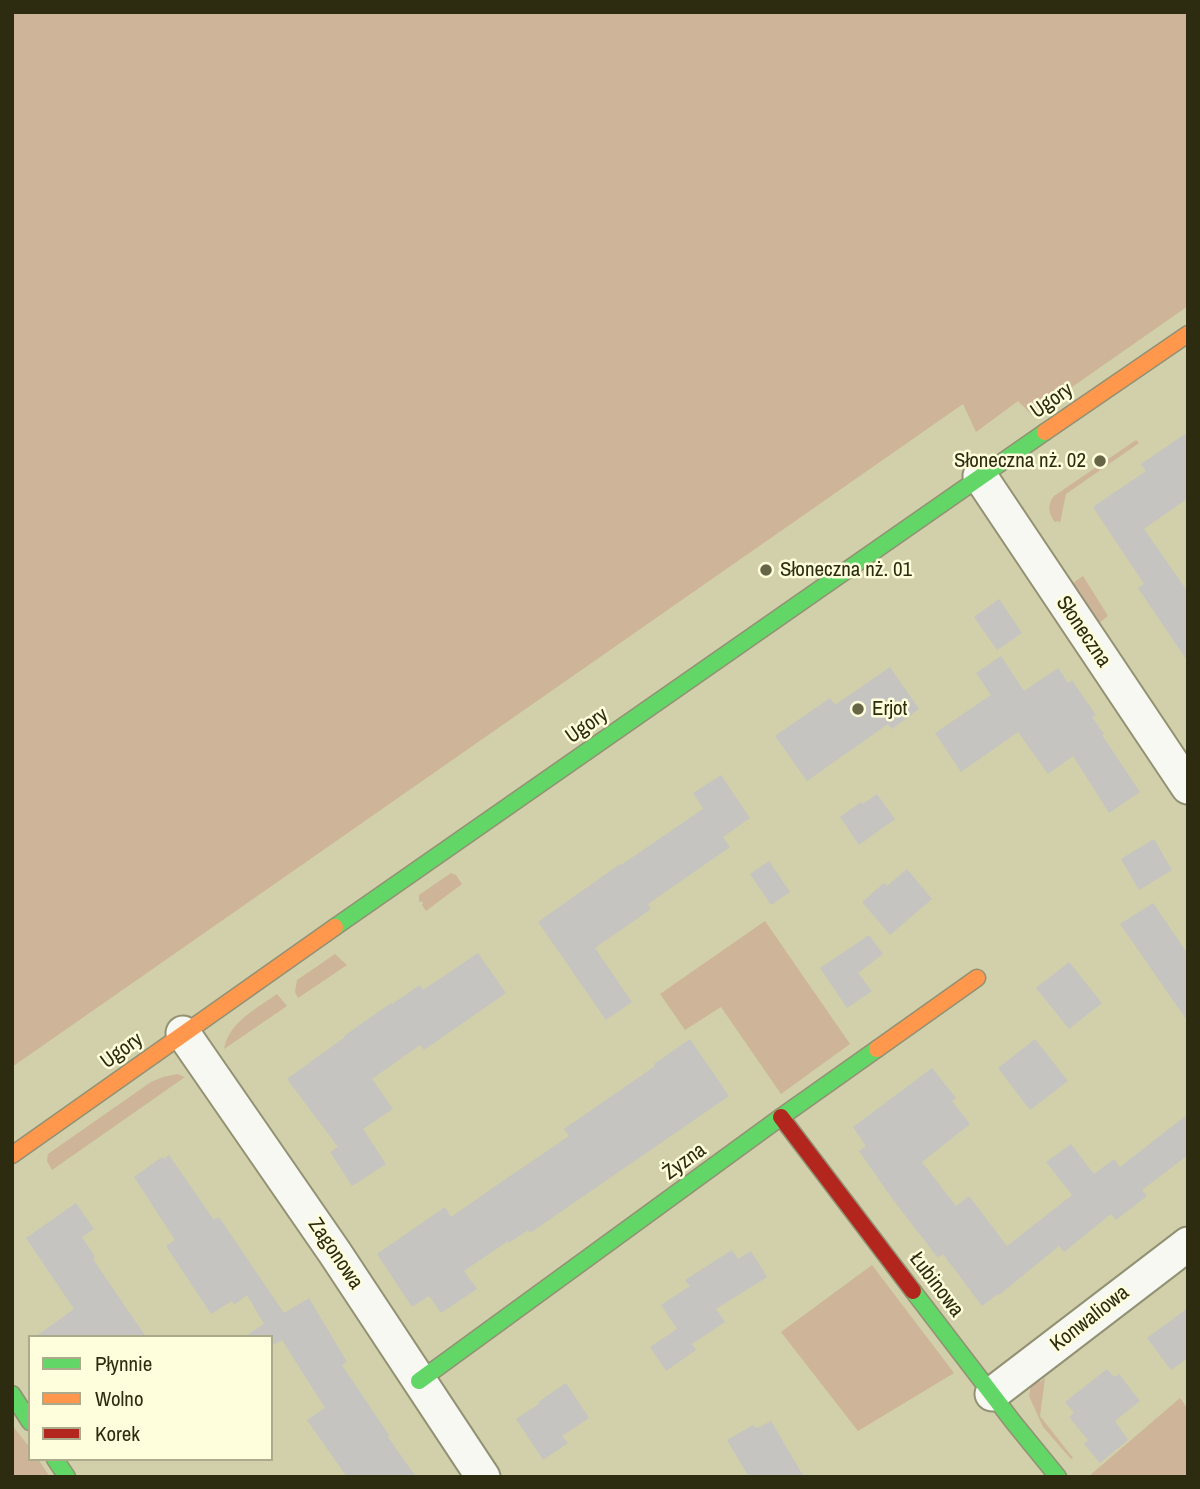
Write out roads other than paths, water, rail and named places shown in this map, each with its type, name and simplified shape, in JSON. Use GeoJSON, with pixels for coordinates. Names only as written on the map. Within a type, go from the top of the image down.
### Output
{"type":"FeatureCollection","features":[{"type":"Feature","properties":{"kind":"street","name":"Ugory"},"geometry":{"type":"LineString","coordinates":[[12,1155],[980,476],[1188,334]]}},
{"type":"Feature","properties":{"kind":"street","name":"Słoneczna"},"geometry":{"type":"LineString","coordinates":[[980,476],[1188,787]]}},
{"type":"Feature","properties":{"kind":"street","name":"Żyzna"},"geometry":{"type":"LineString","coordinates":[[419,1381],[977,978]]}},
{"type":"Feature","properties":{"kind":"street","name":"Zagonowa"},"geometry":{"type":"LineString","coordinates":[[183,1033],[335,1253],[483,1477]]}},
{"type":"Feature","properties":{"kind":"street","name":"Łubinowa"},"geometry":{"type":"LineString","coordinates":[[781,1117],[1058,1477]]}},
{"type":"Feature","properties":{"kind":"street","name":"Konwaliowa"},"geometry":{"type":"LineString","coordinates":[[992,1394],[1188,1244]]}},
{"type":"Feature","properties":{"kind":"street"},"geometry":{"type":"LineString","coordinates":[[12,1394],[28,1419]]}},
{"type":"Feature","properties":{"kind":"street"},"geometry":{"type":"LineString","coordinates":[[12,1404],[28,1419]]}},
{"type":"Feature","properties":{"kind":"street"},"geometry":{"type":"LineString","coordinates":[[56,1461],[68,1477]]}},
{"type":"Feature","properties":{"kind":"place","name":"Słoneczna nż. 02"},"geometry":{"type":"Point","coordinates":[1100,461]}},
{"type":"Feature","properties":{"kind":"place","name":"Słoneczna nż. 01"},"geometry":{"type":"Point","coordinates":[766,570]}},
{"type":"Feature","properties":{"kind":"place","name":"Erjot"},"geometry":{"type":"Point","coordinates":[858,709]}}]}
